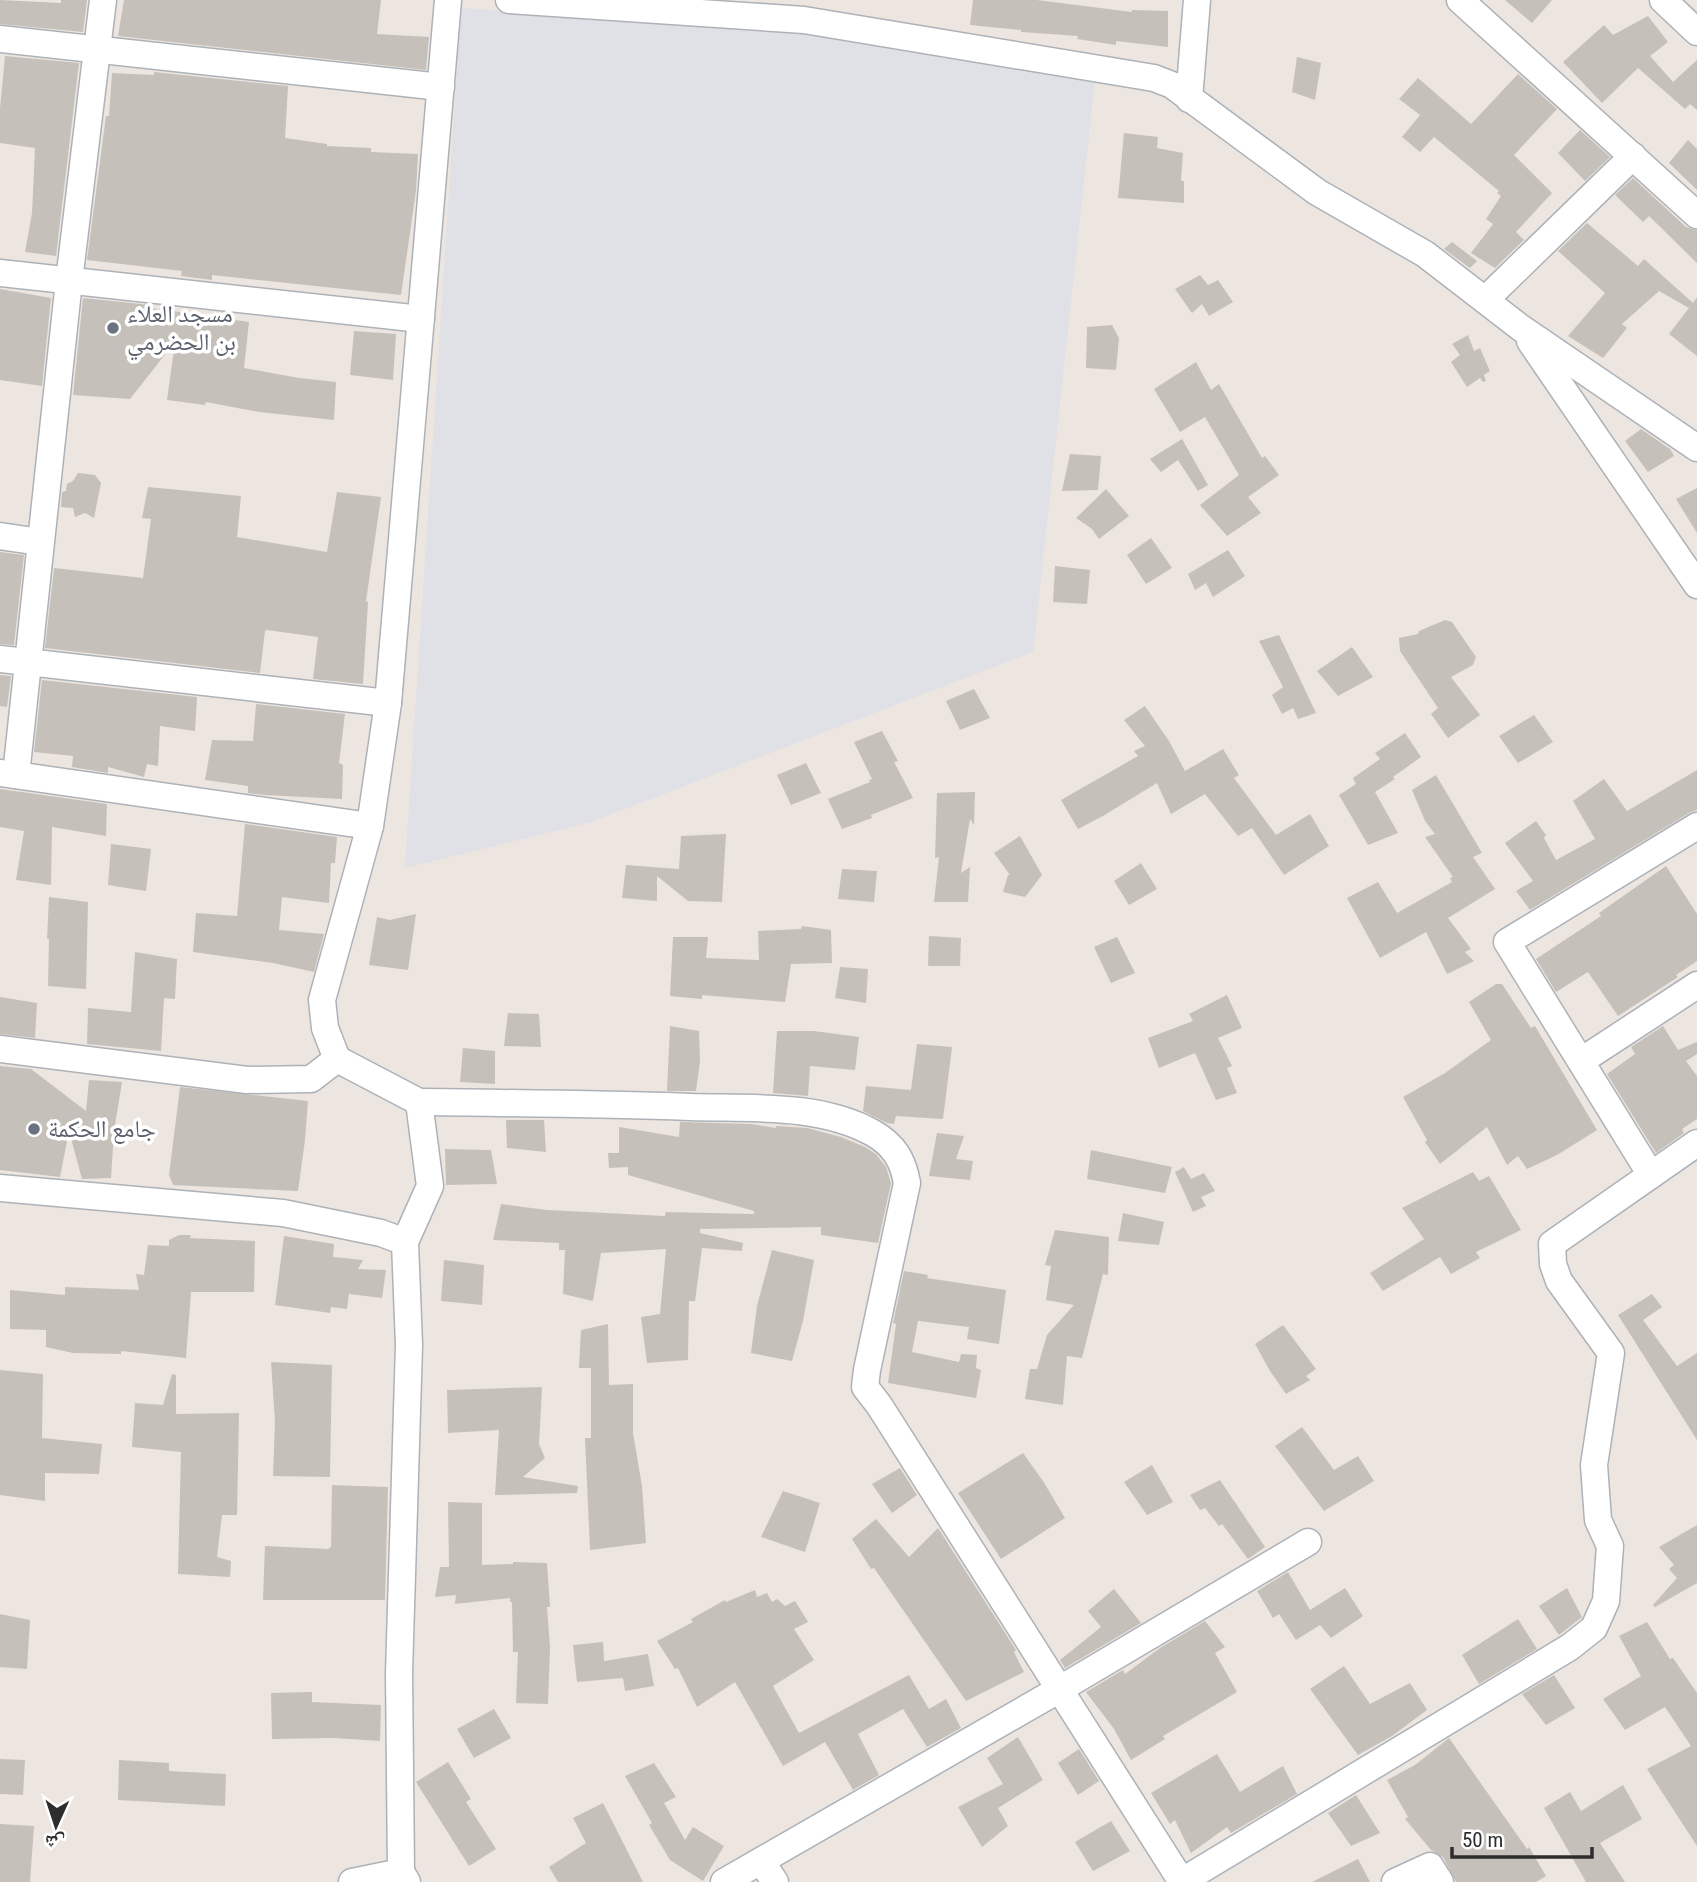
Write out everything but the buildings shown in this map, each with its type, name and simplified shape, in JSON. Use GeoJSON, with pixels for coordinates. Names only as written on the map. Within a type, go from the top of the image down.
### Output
{"type":"FeatureCollection","features":[{"type":"Feature","properties":{"kind":"street"},"geometry":{"type":"LineString","coordinates":[[103,0],[27,662],[8,774],[370,825]]}},
{"type":"Feature","properties":{"kind":"street"},"geometry":{"type":"LineString","coordinates":[[448,0],[388,703],[370,825],[322,1000],[325,1028],[337,1059],[419,1102],[597,1104],[797,1111],[841,1120],[872,1132],[892,1146],[904,1165],[907,1183],[867,1370],[866,1387],[1182,1882],[1570,1647],[1594,1628],[1606,1601],[1609,1573],[1610,1546],[1598,1520],[1594,1465],[1611,1353],[1559,1281],[1553,1264],[1552,1244],[1697,1143]]}},
{"type":"Feature","properties":{"kind":"street"},"geometry":{"type":"LineString","coordinates":[[509,0],[804,20],[1154,78],[1172,85],[1317,192],[1426,254],[1521,328],[1697,448]]}},
{"type":"Feature","properties":{"kind":"street"},"geometry":{"type":"LineString","coordinates":[[1189,99],[1197,0]]}},
{"type":"Feature","properties":{"kind":"street"},"geometry":{"type":"LineString","coordinates":[[1460,0],[1697,215]]}},
{"type":"Feature","properties":{"kind":"street"},"geometry":{"type":"LineString","coordinates":[[1663,0],[1697,32]]}},
{"type":"Feature","properties":{"kind":"street"},"geometry":{"type":"LineString","coordinates":[[0,39],[441,87]]}},
{"type":"Feature","properties":{"kind":"street"},"geometry":{"type":"LineString","coordinates":[[1485,300],[1633,156]]}},
{"type":"Feature","properties":{"kind":"street"},"geometry":{"type":"LineString","coordinates":[[0,272],[421,319]]}},
{"type":"Feature","properties":{"kind":"street"},"geometry":{"type":"LineString","coordinates":[[1521,328],[1697,585]]}},
{"type":"Feature","properties":{"kind":"street"},"geometry":{"type":"LineString","coordinates":[[0,536],[40,542]]}},
{"type":"Feature","properties":{"kind":"street"},"geometry":{"type":"LineString","coordinates":[[0,659],[388,703]]}},
{"type":"Feature","properties":{"kind":"street"},"geometry":{"type":"LineString","coordinates":[[1651,1175],[1507,942],[1697,826]]}},
{"type":"Feature","properties":{"kind":"street"},"geometry":{"type":"LineString","coordinates":[[1581,1061],[1697,985]]}},
{"type":"Feature","properties":{"kind":"street"},"geometry":{"type":"LineString","coordinates":[[0,1049],[247,1080],[311,1079],[337,1059]]}},
{"type":"Feature","properties":{"kind":"street"},"geometry":{"type":"LineString","coordinates":[[352,1882],[404,1877],[399,1674],[408,1345],[405,1242],[430,1186],[419,1102]]}},
{"type":"Feature","properties":{"kind":"street"},"geometry":{"type":"LineString","coordinates":[[0,1188],[283,1213],[381,1233],[405,1242]]}},
{"type":"Feature","properties":{"kind":"street"},"geometry":{"type":"LineString","coordinates":[[724,1882],[768,1871],[1060,1689],[1308,1542]]}},
{"type":"Feature","properties":{"kind":"street"},"geometry":{"type":"LineString","coordinates":[[1395,1882],[1430,1867],[1440,1882]]}},
{"type":"Feature","properties":{"kind":"shaded area"},"geometry":{"type":"Polygon","coordinates":[[[461,8],[817,35],[1095,80],[1033,652],[591,822],[405,868],[461,8]]]}},
{"type":"Feature","properties":{"kind":"place","name":"مسجد العلاء بن الحضرمي"},"geometry":{"type":"Point","coordinates":[113,328]}},
{"type":"Feature","properties":{"kind":"place","name":"جامع الحكمة"},"geometry":{"type":"Point","coordinates":[34,1129]}}]}
